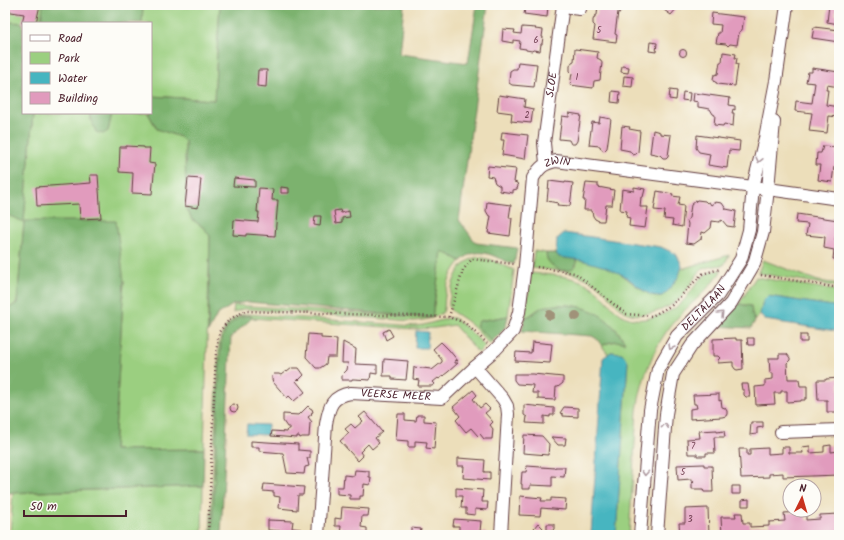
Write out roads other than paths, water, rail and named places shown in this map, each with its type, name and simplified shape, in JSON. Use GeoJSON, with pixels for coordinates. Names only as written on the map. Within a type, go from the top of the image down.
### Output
{"type":"FeatureCollection","features":[{"type":"Feature","properties":{"kind":"street","name":"SLOE"},"geometry":{"type":"LineString","coordinates":[[546,163],[544,143],[563,6],[580,9],[581,5]]}},
{"type":"Feature","properties":{"kind":"street","name":"DELTALAAN"},"geometry":{"type":"LineString","coordinates":[[640,535],[650,410],[658,369],[677,336],[718,295],[741,259],[749,230],[753,187],[765,138],[776,81],[787,5]]}},
{"type":"Feature","properties":{"kind":"street","name":"DELTALAAN"},"geometry":{"type":"LineString","coordinates":[[657,535],[666,414],[673,374],[692,345],[731,303],[754,264],[763,232],[773,138],[776,81]]}},
{"type":"Feature","properties":{"kind":"street","name":"ZWIN"},"geometry":{"type":"LineString","coordinates":[[475,367],[495,350],[513,331],[518,312],[525,266],[533,178],[538,169],[546,163],[556,161],[839,199]]}},
{"type":"Feature","properties":{"kind":"street","name":"VEERSE MEER"},"geometry":{"type":"LineString","coordinates":[[318,535],[326,424],[329,409],[334,400],[345,394],[351,393],[442,398],[475,367]]}},
{"type":"Feature","properties":{"kind":"street"},"geometry":{"type":"LineString","coordinates":[[475,367],[503,399],[507,406],[508,414],[501,535]]}},
{"type":"Feature","properties":{"kind":"street"},"geometry":{"type":"LineString","coordinates":[[781,432],[839,430]]}},
{"type":"Feature","properties":{"kind":"water"},"geometry":{"type":"Polygon","coordinates":[[[564,233],[661,247],[676,254],[682,266],[679,276],[668,291],[662,296],[651,295],[625,276],[606,267],[581,260],[559,257],[556,253],[557,239],[564,233]]]}},
{"type":"Feature","properties":{"kind":"water"},"geometry":{"type":"Polygon","coordinates":[[[768,296],[839,307],[839,332],[765,320],[760,314],[763,301],[768,296]]]}},
{"type":"Feature","properties":{"kind":"water"},"geometry":{"type":"Polygon","coordinates":[[[416,331],[428,332],[427,348],[415,348],[416,331]]]}},
{"type":"Feature","properties":{"kind":"water"},"geometry":{"type":"Polygon","coordinates":[[[611,352],[622,353],[628,361],[616,535],[591,535],[603,358],[611,352]]]}},
{"type":"Feature","properties":{"kind":"water"},"geometry":{"type":"Polygon","coordinates":[[[247,424],[268,425],[267,435],[246,434],[247,424]]]}}]}
